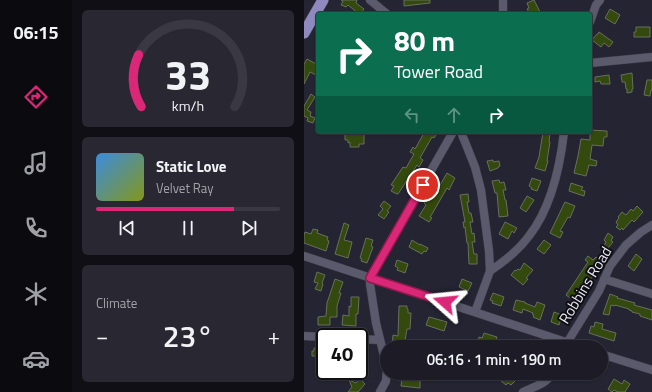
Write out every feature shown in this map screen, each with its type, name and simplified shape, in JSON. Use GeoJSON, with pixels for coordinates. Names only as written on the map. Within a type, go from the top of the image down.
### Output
{"type":"FeatureCollection","features":[{"type":"Feature","properties":{"kind":"main road"},"geometry":{"type":"LineString","coordinates":[[316,12],[323,0]]}},
{"type":"Feature","properties":{"kind":"main road"},"geometry":{"type":"LineString","coordinates":[[304,33],[316,12]]}},
{"type":"Feature","properties":{"kind":"street"},"geometry":{"type":"LineString","coordinates":[[370,0],[385,12]]}},
{"type":"Feature","properties":{"kind":"street"},"geometry":{"type":"LineString","coordinates":[[503,0],[503,12]]}},
{"type":"Feature","properties":{"kind":"street"},"geometry":{"type":"LineString","coordinates":[[592,16],[596,5],[600,0]]}},
{"type":"Feature","properties":{"kind":"street"},"geometry":{"type":"LineString","coordinates":[[592,63],[652,57]]}},
{"type":"Feature","properties":{"kind":"street"},"geometry":{"type":"LineString","coordinates":[[380,392],[387,376],[385,360],[376,323],[370,278],[452,134]]}},
{"type":"Feature","properties":{"kind":"street"},"geometry":{"type":"LineString","coordinates":[[462,134],[475,167],[481,190],[489,251],[490,271],[475,312]]}},
{"type":"Feature","properties":{"kind":"street"},"geometry":{"type":"LineString","coordinates":[[490,271],[516,251],[530,236],[541,217],[552,192],[562,152],[564,134]]}},
{"type":"Feature","properties":{"kind":"street","name":"Robbins Road"},"geometry":{"type":"LineString","coordinates":[[569,340],[599,291],[610,266],[626,245],[652,225]]}},
{"type":"Feature","properties":{"kind":"street"},"geometry":{"type":"LineString","coordinates":[[304,256],[475,312],[552,340]]}},
{"type":"Feature","properties":{"kind":"street"},"geometry":{"type":"LineString","coordinates":[[604,279],[652,294]]}},
{"type":"Feature","properties":{"kind":"street"},"geometry":{"type":"LineString","coordinates":[[304,336],[316,337]]}},
{"type":"Feature","properties":{"kind":"street"},"geometry":{"type":"LineString","coordinates":[[368,339],[379,340]]}},
{"type":"Feature","properties":{"kind":"street"},"geometry":{"type":"LineString","coordinates":[[608,356],[652,370]]}},
{"type":"Feature","properties":{"kind":"street"},"geometry":{"type":"LineString","coordinates":[[523,392],[547,380]]}},
{"type":"Feature","properties":{"kind":"building"},"geometry":{"type":"Polygon","coordinates":[[[341,0],[357,0],[356,3],[364,9],[362,12],[357,12],[348,5],[346,7],[341,5],[343,1],[341,0]]]}},
{"type":"Feature","properties":{"kind":"building"},"geometry":{"type":"Polygon","coordinates":[[[404,0],[430,0],[430,3],[404,6],[404,0]]]}},
{"type":"Feature","properties":{"kind":"building"},"geometry":{"type":"Polygon","coordinates":[[[534,0],[540,12],[529,12],[527,3],[534,0]]]}},
{"type":"Feature","properties":{"kind":"building"},"geometry":{"type":"Polygon","coordinates":[[[610,9],[620,15],[615,24],[605,18],[610,9]]]}},
{"type":"Feature","properties":{"kind":"building"},"geometry":{"type":"Polygon","coordinates":[[[636,27],[650,27],[650,37],[634,37],[636,27]]]}},
{"type":"Feature","properties":{"kind":"building"},"geometry":{"type":"Polygon","coordinates":[[[599,32],[613,42],[609,47],[604,43],[601,47],[592,40],[599,32]]]}},
{"type":"Feature","properties":{"kind":"building"},"geometry":{"type":"Polygon","coordinates":[[[307,59],[316,64],[316,75],[310,72],[304,84],[304,64],[307,59]]]}},
{"type":"Feature","properties":{"kind":"building"},"geometry":{"type":"Polygon","coordinates":[[[632,73],[633,89],[632,92],[627,93],[625,82],[622,82],[621,75],[632,73]]]}},
{"type":"Feature","properties":{"kind":"building"},"geometry":{"type":"Polygon","coordinates":[[[609,75],[610,84],[601,84],[600,81],[595,82],[595,77],[609,75]]]}},
{"type":"Feature","properties":{"kind":"building"},"geometry":{"type":"Polygon","coordinates":[[[647,80],[652,80],[652,90],[650,96],[644,95],[647,80]]]}},
{"type":"Feature","properties":{"kind":"building"},"geometry":{"type":"Polygon","coordinates":[[[311,94],[315,97],[307,110],[311,112],[310,116],[315,118],[313,123],[307,121],[308,118],[304,116],[304,106],[311,94]]]}},
{"type":"Feature","properties":{"kind":"building"},"geometry":{"type":"Polygon","coordinates":[[[592,130],[607,131],[607,137],[604,137],[603,146],[592,145],[590,159],[597,161],[596,166],[589,165],[586,176],[574,173],[581,139],[590,140],[592,130]]]}},
{"type":"Feature","properties":{"kind":"building"},"geometry":{"type":"Polygon","coordinates":[[[345,134],[364,134],[364,144],[359,144],[359,147],[350,147],[350,142],[348,143],[348,140],[345,140],[345,134]]]}},
{"type":"Feature","properties":{"kind":"building"},"geometry":{"type":"Polygon","coordinates":[[[423,134],[437,134],[434,138],[432,137],[420,158],[423,160],[419,167],[417,165],[397,194],[391,191],[394,186],[391,185],[403,167],[406,168],[414,154],[410,152],[413,147],[415,149],[423,134]]]}},
{"type":"Feature","properties":{"kind":"building"},"geometry":{"type":"Polygon","coordinates":[[[543,134],[550,134],[548,161],[545,171],[535,168],[539,157],[543,134]]]}},
{"type":"Feature","properties":{"kind":"building"},"geometry":{"type":"Polygon","coordinates":[[[493,160],[493,162],[499,161],[500,166],[490,171],[487,161],[493,160]]]}},
{"type":"Feature","properties":{"kind":"building"},"geometry":{"type":"Polygon","coordinates":[[[447,173],[455,178],[449,190],[447,188],[430,217],[432,218],[429,222],[419,216],[426,205],[424,203],[432,190],[436,192],[447,173]]]}},
{"type":"Feature","properties":{"kind":"building"},"geometry":{"type":"Polygon","coordinates":[[[532,178],[541,181],[537,191],[531,189],[532,188],[529,186],[532,178]]]}},
{"type":"Feature","properties":{"kind":"building"},"geometry":{"type":"Polygon","coordinates":[[[499,180],[500,183],[504,182],[506,190],[503,190],[508,216],[499,217],[497,193],[495,193],[492,181],[499,180]]]}},
{"type":"Feature","properties":{"kind":"building"},"geometry":{"type":"Polygon","coordinates":[[[571,183],[583,187],[581,190],[585,191],[584,196],[569,191],[571,183]]]}},
{"type":"Feature","properties":{"kind":"building"},"geometry":{"type":"Polygon","coordinates":[[[468,194],[469,202],[467,202],[469,213],[471,213],[473,222],[470,222],[472,234],[474,233],[475,242],[472,242],[474,254],[477,254],[477,264],[469,264],[468,243],[463,222],[465,222],[460,195],[468,194]]]}},
{"type":"Feature","properties":{"kind":"building"},"geometry":{"type":"Polygon","coordinates":[[[527,196],[534,200],[526,212],[520,208],[527,196]]]}},
{"type":"Feature","properties":{"kind":"building"},"geometry":{"type":"Polygon","coordinates":[[[384,201],[391,206],[384,219],[378,215],[383,209],[380,206],[384,201]]]}},
{"type":"Feature","properties":{"kind":"building"},"geometry":{"type":"Polygon","coordinates":[[[565,202],[575,206],[570,218],[568,217],[560,231],[563,232],[560,238],[550,233],[565,202]]]}},
{"type":"Feature","properties":{"kind":"building"},"geometry":{"type":"Polygon","coordinates":[[[637,206],[643,212],[634,222],[632,220],[623,230],[622,228],[620,230],[616,227],[618,225],[616,222],[619,218],[618,217],[622,212],[626,215],[631,209],[633,211],[637,206]]]}},
{"type":"Feature","properties":{"kind":"building"},"geometry":{"type":"Polygon","coordinates":[[[505,222],[517,228],[514,233],[512,231],[508,239],[499,234],[505,222]]]}},
{"type":"Feature","properties":{"kind":"building"},"geometry":{"type":"Polygon","coordinates":[[[344,223],[349,225],[344,240],[352,242],[348,258],[335,254],[344,223]]]}},
{"type":"Feature","properties":{"kind":"building"},"geometry":{"type":"Polygon","coordinates":[[[313,229],[318,230],[317,233],[328,237],[327,240],[329,241],[326,251],[304,243],[305,232],[311,234],[313,229]]]}},
{"type":"Feature","properties":{"kind":"building"},"geometry":{"type":"Polygon","coordinates":[[[608,233],[613,237],[611,241],[613,242],[608,248],[604,246],[606,242],[604,240],[608,233]]]}},
{"type":"Feature","properties":{"kind":"building"},"geometry":{"type":"Polygon","coordinates":[[[366,238],[373,240],[371,246],[373,247],[367,263],[361,261],[362,259],[360,258],[366,238]]]}},
{"type":"Feature","properties":{"kind":"building"},"geometry":{"type":"Polygon","coordinates":[[[412,240],[428,248],[426,252],[424,251],[422,254],[409,247],[412,240]]]}},
{"type":"Feature","properties":{"kind":"building"},"geometry":{"type":"Polygon","coordinates":[[[544,240],[551,245],[544,254],[537,249],[544,240]]]}},
{"type":"Feature","properties":{"kind":"building"},"geometry":{"type":"Polygon","coordinates":[[[636,254],[642,259],[634,271],[628,266],[636,254]]]}},
{"type":"Feature","properties":{"kind":"building"},"geometry":{"type":"Polygon","coordinates":[[[588,256],[593,260],[596,257],[603,262],[574,301],[566,295],[588,262],[585,260],[588,256]]]}},
{"type":"Feature","properties":{"kind":"building"},"geometry":{"type":"Polygon","coordinates":[[[397,260],[408,264],[405,273],[397,270],[398,268],[395,266],[397,260]]]}},
{"type":"Feature","properties":{"kind":"building"},"geometry":{"type":"Polygon","coordinates":[[[524,263],[533,270],[526,278],[528,279],[523,285],[511,275],[515,270],[520,270],[524,263]]]}},
{"type":"Feature","properties":{"kind":"building"},"geometry":{"type":"Polygon","coordinates":[[[317,272],[325,275],[321,291],[315,289],[318,283],[314,282],[317,272]]]}},
{"type":"Feature","properties":{"kind":"building"},"geometry":{"type":"Polygon","coordinates":[[[335,279],[343,282],[339,293],[341,293],[337,306],[337,317],[330,317],[330,325],[318,325],[318,317],[326,316],[327,303],[335,279]]]}},
{"type":"Feature","properties":{"kind":"building"},"geometry":{"type":"Polygon","coordinates":[[[462,279],[472,283],[468,291],[459,287],[462,279]]]}},
{"type":"Feature","properties":{"kind":"building"},"geometry":{"type":"Polygon","coordinates":[[[493,293],[504,297],[501,306],[492,303],[493,301],[490,300],[493,293]]]}},
{"type":"Feature","properties":{"kind":"building"},"geometry":{"type":"Polygon","coordinates":[[[610,294],[618,297],[617,298],[635,303],[634,305],[652,310],[652,320],[640,316],[640,314],[632,312],[629,309],[615,305],[611,305],[609,315],[603,314],[610,294]]]}},
{"type":"Feature","properties":{"kind":"building"},"geometry":{"type":"Polygon","coordinates":[[[351,297],[359,297],[358,314],[356,314],[356,326],[342,325],[343,315],[349,316],[351,297]]]}},
{"type":"Feature","properties":{"kind":"building"},"geometry":{"type":"Polygon","coordinates":[[[516,300],[525,302],[535,307],[537,302],[545,305],[540,320],[533,317],[533,313],[523,309],[522,313],[513,310],[516,300]]]}},
{"type":"Feature","properties":{"kind":"building"},"geometry":{"type":"Polygon","coordinates":[[[399,306],[407,306],[408,313],[411,313],[410,329],[407,329],[405,340],[392,340],[393,335],[398,336],[399,306]]]}},
{"type":"Feature","properties":{"kind":"building"},"geometry":{"type":"Polygon","coordinates":[[[554,312],[562,315],[559,325],[551,322],[554,312]]]}},
{"type":"Feature","properties":{"kind":"building"},"geometry":{"type":"Polygon","coordinates":[[[429,317],[447,322],[444,331],[426,325],[429,317]]]}},
{"type":"Feature","properties":{"kind":"building"},"geometry":{"type":"Polygon","coordinates":[[[595,322],[603,324],[602,329],[616,333],[614,341],[589,333],[591,326],[594,327],[595,322]]]}},
{"type":"Feature","properties":{"kind":"building"},"geometry":{"type":"Polygon","coordinates":[[[484,333],[497,337],[496,340],[478,340],[479,337],[482,338],[484,333]]]}},
{"type":"Feature","properties":{"kind":"building"},"geometry":{"type":"Polygon","coordinates":[[[314,348],[316,348],[316,356],[312,356],[312,351],[314,351],[314,348]]]}},
{"type":"Feature","properties":{"kind":"building"},"geometry":{"type":"Polygon","coordinates":[[[614,379],[622,384],[624,380],[630,384],[625,392],[618,392],[614,390],[612,392],[608,389],[614,379]]]}},
{"type":"Feature","properties":{"kind":"building"},"geometry":{"type":"Polygon","coordinates":[[[349,380],[356,383],[361,380],[365,384],[358,392],[348,392],[352,387],[349,380]]]}},
{"type":"Feature","properties":{"kind":"building"},"geometry":{"type":"Polygon","coordinates":[[[402,380],[420,380],[420,388],[401,386],[402,380]]]}},
{"type":"Feature","properties":{"kind":"building"},"geometry":{"type":"Polygon","coordinates":[[[516,380],[511,385],[508,383],[506,385],[501,381],[516,380]]]}},
{"type":"Feature","properties":{"kind":"route"},"geometry":{"type":"LineString","coordinates":[[423,185],[370,278],[445,302]]}}]}
